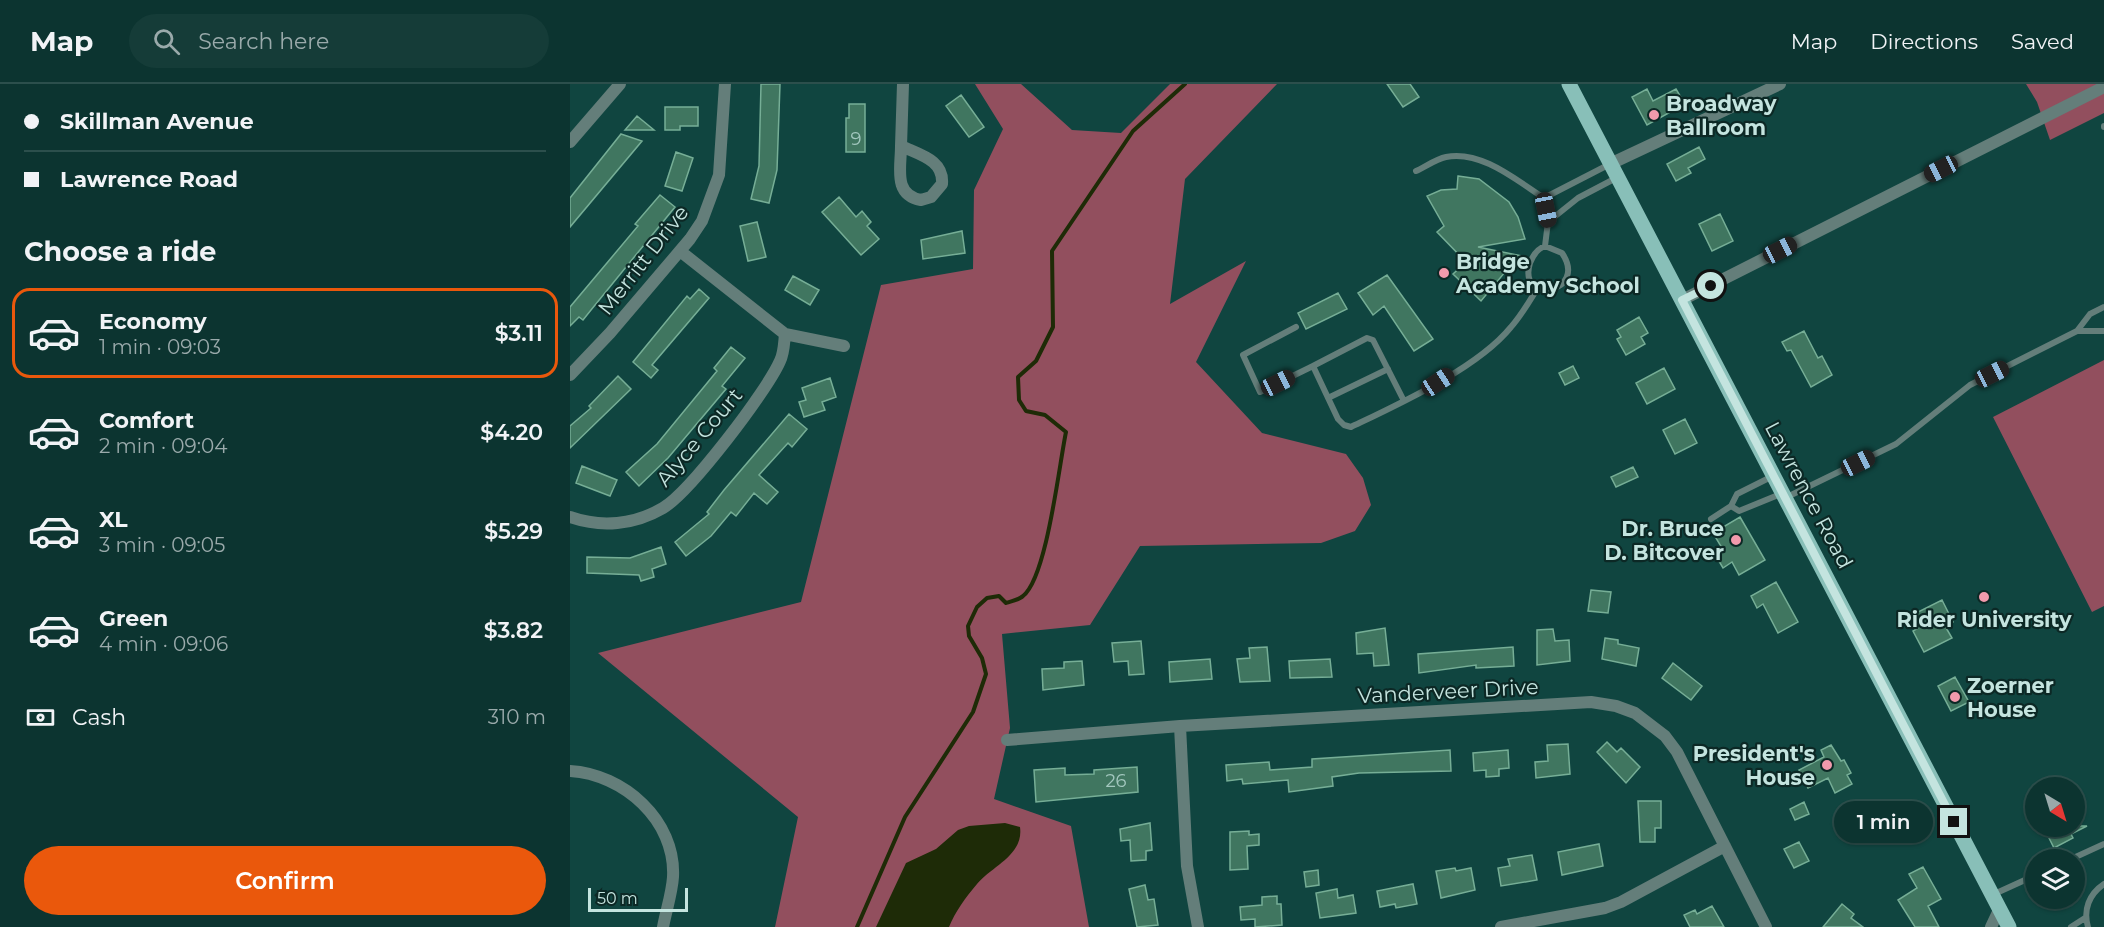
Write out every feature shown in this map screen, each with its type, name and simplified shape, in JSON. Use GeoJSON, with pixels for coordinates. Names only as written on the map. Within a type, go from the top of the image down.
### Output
{"type":"FeatureCollection","features":[{"type":"Feature","properties":{"kind":"main road","name":"Lawrence Road"},"geometry":{"type":"LineString","coordinates":[[1569,84],[2008,927]]}},
{"type":"Feature","properties":{"kind":"street"},"geometry":{"type":"LineString","coordinates":[[570,142],[620,84]]}},
{"type":"Feature","properties":{"kind":"street","name":"Merritt Drive"},"geometry":{"type":"LineString","coordinates":[[570,375],[610,333],[680,251],[702,221],[719,175],[725,84]]}},
{"type":"Feature","properties":{"kind":"street"},"geometry":{"type":"LineString","coordinates":[[901,146],[934,161],[940,168],[942,184],[931,197],[921,200],[904,193],[900,184],[901,146],[903,84]]}},
{"type":"Feature","properties":{"kind":"street"},"geometry":{"type":"LineString","coordinates":[[1614,171],[1780,84]]}},
{"type":"Feature","properties":{"kind":"street"},"geometry":{"type":"LineString","coordinates":[[1682,300],[2104,87]]}},
{"type":"Feature","properties":{"kind":"street"},"geometry":{"type":"LineString","coordinates":[[680,251],[785,334],[844,346]]}},
{"type":"Feature","properties":{"kind":"street","name":"Alyce Court"},"geometry":{"type":"LineString","coordinates":[[570,517],[600,524],[618,524],[648,515],[676,498],[763,391],[781,359],[785,334]]}},
{"type":"Feature","properties":{"kind":"street","name":"Vanderveer Drive"},"geometry":{"type":"LineString","coordinates":[[1007,740],[1180,726],[1591,702],[1616,706],[1635,713],[1665,736],[1677,752],[1766,927]]}},
{"type":"Feature","properties":{"kind":"street"},"geometry":{"type":"LineString","coordinates":[[1180,726],[1187,866],[1198,927]]}},
{"type":"Feature","properties":{"kind":"street"},"geometry":{"type":"LineString","coordinates":[[570,771],[597,775],[615,782],[646,807],[658,823],[667,842],[673,877],[663,927]]}},
{"type":"Feature","properties":{"kind":"street"},"geometry":{"type":"LineString","coordinates":[[1501,927],[1605,908],[1621,902],[1725,846]]}},
{"type":"Feature","properties":{"kind":"street"},"geometry":{"type":"LineString","coordinates":[[1991,927],[1999,909]]}},
{"type":"Feature","properties":{"kind":"lane"},"geometry":{"type":"LineString","coordinates":[[1416,171],[1445,157],[1476,159],[1493,165],[1544,198],[1548,222],[1545,246],[1535,253],[1529,267],[1532,285],[1537,289],[1554,289],[1560,286],[1568,274],[1568,266],[1562,254],[1545,246]]}},
{"type":"Feature","properties":{"kind":"lane"},"geometry":{"type":"LineString","coordinates":[[1544,198],[1614,171]]}},
{"type":"Feature","properties":{"kind":"lane"},"geometry":{"type":"LineString","coordinates":[[1548,222],[1614,171]]}},
{"type":"Feature","properties":{"kind":"lane"},"geometry":{"type":"LineString","coordinates":[[1313,366],[1338,419],[1344,426],[1351,427],[1404,401],[1489,349],[1511,328],[1537,289]]}},
{"type":"Feature","properties":{"kind":"lane"},"geometry":{"type":"LineString","coordinates":[[1731,506],[1739,511],[1785,495],[1896,444],[1971,385],[2077,331],[2090,314],[2104,307]]}},
{"type":"Feature","properties":{"kind":"lane"},"geometry":{"type":"LineString","coordinates":[[1296,327],[1243,355],[1260,392],[1367,338],[1373,340],[1404,401]]}},
{"type":"Feature","properties":{"kind":"lane"},"geometry":{"type":"LineString","coordinates":[[2077,331],[2104,331]]}},
{"type":"Feature","properties":{"kind":"lane"},"geometry":{"type":"LineString","coordinates":[[1328,398],[1388,369]]}},
{"type":"Feature","properties":{"kind":"lane"},"geometry":{"type":"LineString","coordinates":[[1711,519],[1731,506],[1737,494],[1774,476]]}},
{"type":"Feature","properties":{"kind":"lane"},"geometry":{"type":"LineString","coordinates":[[2085,853],[2104,844]]}},
{"type":"Feature","properties":{"kind":"lane"},"geometry":{"type":"LineString","coordinates":[[1991,895],[2025,880]]}},
{"type":"Feature","properties":{"kind":"lane"},"geometry":{"type":"LineString","coordinates":[[2088,927],[2085,918],[2089,901],[2104,884]]}},
{"type":"Feature","properties":{"kind":"lane"},"geometry":{"type":"LineString","coordinates":[[2071,927],[2085,918]]}},
{"type":"Feature","properties":{"kind":"shaded area"},"geometry":{"type":"Polygon","coordinates":[[[975,84],[1021,84],[1072,130],[1121,133],[1170,84],[1277,84],[1185,179],[1170,304],[1246,261],[1196,362],[1262,433],[1346,454],[1363,478],[1371,505],[1355,531],[1321,543],[1140,546],[1090,625],[1002,634],[1010,728],[994,799],[1071,826],[1089,927],[775,927],[798,817],[598,653],[801,602],[881,285],[973,269],[974,190],[1003,129],[975,84]]]}},
{"type":"Feature","properties":{"kind":"shaded area"},"geometry":{"type":"Polygon","coordinates":[[[2026,84],[2104,84],[2104,113],[2050,140],[2037,102],[2026,84]]]}},
{"type":"Feature","properties":{"kind":"shaded area"},"geometry":{"type":"Polygon","coordinates":[[[2104,360],[2104,606],[2092,612],[1993,417],[2104,360]]]}},
{"type":"Feature","properties":{"kind":"shaded area"},"geometry":{"type":"Polygon","coordinates":[[[1005,823],[1020,827],[1017,845],[1006,859],[977,884],[961,905],[949,927],[876,927],[906,863],[936,849],[958,830],[969,826],[1005,823]]]}},
{"type":"Feature","properties":{"kind":"building"},"geometry":{"type":"Polygon","coordinates":[[[761,84],[780,84],[777,170],[769,203],[751,199],[759,166],[761,84]]]}},
{"type":"Feature","properties":{"kind":"building"},"geometry":{"type":"Polygon","coordinates":[[[1387,84],[1410,84],[1419,97],[1403,107],[1387,84]]]}},
{"type":"Feature","properties":{"kind":"building","name":"Broadway Ballroom"},"geometry":{"type":"Polygon","coordinates":[[[1647,89],[1653,101],[1676,89],[1685,104],[1647,125],[1632,97],[1647,89]]]}},
{"type":"Feature","properties":{"kind":"building"},"geometry":{"type":"Polygon","coordinates":[[[961,95],[984,127],[969,137],[946,106],[961,95]]]}},
{"type":"Feature","properties":{"kind":"building"},"geometry":{"type":"Polygon","coordinates":[[[849,104],[865,104],[865,152],[846,152],[846,118],[849,118],[849,104]]]}},
{"type":"Feature","properties":{"kind":"building"},"geometry":{"type":"Polygon","coordinates":[[[665,107],[698,107],[698,126],[680,126],[680,130],[665,130],[665,107]]]}},
{"type":"Feature","properties":{"kind":"building"},"geometry":{"type":"Polygon","coordinates":[[[637,116],[654,130],[625,130],[637,116]]]}},
{"type":"Feature","properties":{"kind":"building"},"geometry":{"type":"Polygon","coordinates":[[[621,134],[642,141],[570,227],[570,198],[621,134]]]}},
{"type":"Feature","properties":{"kind":"building"},"geometry":{"type":"Polygon","coordinates":[[[1699,147],[1705,159],[1688,168],[1691,173],[1676,181],[1667,164],[1699,147]]]}},
{"type":"Feature","properties":{"kind":"building"},"geometry":{"type":"Polygon","coordinates":[[[676,152],[693,158],[682,191],[665,186],[676,152]]]}},
{"type":"Feature","properties":{"kind":"building"},"geometry":{"type":"Polygon","coordinates":[[[1458,176],[1479,179],[1509,202],[1518,217],[1525,239],[1478,247],[1527,257],[1524,270],[1510,266],[1481,301],[1453,274],[1466,262],[1437,232],[1444,226],[1427,196],[1441,190],[1457,189],[1458,176]]]}},
{"type":"Feature","properties":{"kind":"building"},"geometry":{"type":"Polygon","coordinates":[[[660,195],[675,207],[583,320],[579,317],[570,326],[570,307],[638,226],[635,224],[660,195]]]}},
{"type":"Feature","properties":{"kind":"building"},"geometry":{"type":"Polygon","coordinates":[[[839,197],[856,217],[862,211],[871,222],[867,226],[879,239],[861,255],[822,212],[839,197]]]}},
{"type":"Feature","properties":{"kind":"building"},"geometry":{"type":"Polygon","coordinates":[[[1720,214],[1733,241],[1712,251],[1699,224],[1720,214]]]}},
{"type":"Feature","properties":{"kind":"building"},"geometry":{"type":"Polygon","coordinates":[[[757,222],[766,257],[748,261],[740,226],[757,222]]]}},
{"type":"Feature","properties":{"kind":"building"},"geometry":{"type":"Polygon","coordinates":[[[962,231],[965,253],[923,259],[921,240],[962,231]]]}},
{"type":"Feature","properties":{"kind":"building"},"geometry":{"type":"Polygon","coordinates":[[[1387,275],[1433,339],[1414,351],[1384,306],[1373,315],[1358,293],[1387,275]]]}},
{"type":"Feature","properties":{"kind":"building"},"geometry":{"type":"Polygon","coordinates":[[[793,276],[819,290],[810,305],[785,290],[793,276]]]}},
{"type":"Feature","properties":{"kind":"building"},"geometry":{"type":"Polygon","coordinates":[[[699,289],[709,298],[652,365],[658,370],[651,378],[633,362],[687,296],[690,299],[699,289]]]}},
{"type":"Feature","properties":{"kind":"building"},"geometry":{"type":"Polygon","coordinates":[[[1338,293],[1347,309],[1306,329],[1298,313],[1338,293]]]}},
{"type":"Feature","properties":{"kind":"building"},"geometry":{"type":"Polygon","coordinates":[[[1639,317],[1648,333],[1641,337],[1645,344],[1626,355],[1617,339],[1621,337],[1617,330],[1639,317]]]}},
{"type":"Feature","properties":{"kind":"building"},"geometry":{"type":"Polygon","coordinates":[[[1804,331],[1818,358],[1822,356],[1832,375],[1811,387],[1791,350],[1787,351],[1782,342],[1804,331]]]}},
{"type":"Feature","properties":{"kind":"building"},"geometry":{"type":"Polygon","coordinates":[[[731,347],[745,358],[722,386],[726,389],[668,458],[639,486],[626,472],[657,444],[717,371],[714,368],[731,347]]]}},
{"type":"Feature","properties":{"kind":"building"},"geometry":{"type":"Polygon","coordinates":[[[1573,366],[1579,378],[1565,385],[1559,373],[1573,366]]]}},
{"type":"Feature","properties":{"kind":"building"},"geometry":{"type":"Polygon","coordinates":[[[1664,368],[1675,389],[1647,404],[1636,383],[1664,368]]]}},
{"type":"Feature","properties":{"kind":"building"},"geometry":{"type":"Polygon","coordinates":[[[618,376],[631,389],[570,448],[570,426],[591,408],[589,406],[618,376]]]}},
{"type":"Feature","properties":{"kind":"building"},"geometry":{"type":"Polygon","coordinates":[[[830,378],[836,397],[822,402],[825,410],[804,417],[799,402],[806,400],[802,388],[830,378]]]}},
{"type":"Feature","properties":{"kind":"building"},"geometry":{"type":"Polygon","coordinates":[[[789,414],[807,429],[792,447],[788,443],[759,475],[778,492],[767,504],[754,493],[736,516],[731,512],[711,536],[686,556],[675,542],[709,514],[707,512],[724,490],[789,414]]]}},
{"type":"Feature","properties":{"kind":"building"},"geometry":{"type":"Polygon","coordinates":[[[1685,419],[1697,443],[1675,454],[1663,430],[1685,419]]]}},
{"type":"Feature","properties":{"kind":"building"},"geometry":{"type":"Polygon","coordinates":[[[582,466],[617,480],[610,496],[576,483],[582,466]]]}},
{"type":"Feature","properties":{"kind":"building"},"geometry":{"type":"Polygon","coordinates":[[[1633,467],[1638,477],[1616,487],[1611,477],[1633,467]]]}},
{"type":"Feature","properties":{"kind":"building","name":"Dr. Bruce D. Bitcover"},"geometry":{"type":"Polygon","coordinates":[[[1740,517],[1765,560],[1739,575],[1732,562],[1723,568],[1714,553],[1722,548],[1713,533],[1740,517]]]}},
{"type":"Feature","properties":{"kind":"building"},"geometry":{"type":"Polygon","coordinates":[[[661,547],[666,564],[652,569],[654,577],[641,581],[639,575],[587,573],[587,557],[630,558],[661,547]]]}},
{"type":"Feature","properties":{"kind":"building"},"geometry":{"type":"Polygon","coordinates":[[[1776,582],[1798,622],[1778,633],[1763,604],[1757,608],[1751,596],[1776,582]]]}},
{"type":"Feature","properties":{"kind":"building"},"geometry":{"type":"Polygon","coordinates":[[[1591,590],[1611,592],[1608,613],[1588,611],[1591,590]]]}},
{"type":"Feature","properties":{"kind":"building"},"geometry":{"type":"Polygon","coordinates":[[[1942,600],[1953,622],[1945,626],[1952,638],[1924,652],[1913,631],[1918,628],[1912,615],[1942,600]]]}},
{"type":"Feature","properties":{"kind":"building"},"geometry":{"type":"Polygon","coordinates":[[[1385,628],[1389,665],[1374,666],[1373,653],[1357,654],[1356,633],[1385,628]]]}},
{"type":"Feature","properties":{"kind":"building"},"geometry":{"type":"Polygon","coordinates":[[[1553,629],[1555,641],[1569,640],[1570,661],[1537,665],[1537,630],[1553,629]]]}},
{"type":"Feature","properties":{"kind":"building"},"geometry":{"type":"Polygon","coordinates":[[[1605,638],[1618,640],[1618,644],[1639,648],[1636,666],[1602,659],[1605,638]]]}},
{"type":"Feature","properties":{"kind":"building"},"geometry":{"type":"Polygon","coordinates":[[[1141,641],[1144,674],[1129,675],[1128,661],[1114,662],[1112,643],[1141,641]]]}},
{"type":"Feature","properties":{"kind":"building"},"geometry":{"type":"Polygon","coordinates":[[[1267,647],[1270,681],[1240,682],[1237,659],[1250,658],[1249,648],[1267,647]]]}},
{"type":"Feature","properties":{"kind":"building"},"geometry":{"type":"Polygon","coordinates":[[[1513,647],[1514,666],[1476,668],[1476,665],[1419,673],[1418,654],[1513,647]]]}},
{"type":"Feature","properties":{"kind":"building"},"geometry":{"type":"Polygon","coordinates":[[[1210,659],[1212,679],[1170,682],[1169,662],[1210,659]]]}},
{"type":"Feature","properties":{"kind":"building"},"geometry":{"type":"Polygon","coordinates":[[[1330,659],[1332,677],[1290,678],[1289,661],[1330,659]]]}},
{"type":"Feature","properties":{"kind":"building"},"geometry":{"type":"Polygon","coordinates":[[[1082,661],[1084,685],[1043,690],[1042,669],[1064,668],[1064,662],[1082,661]]]}},
{"type":"Feature","properties":{"kind":"building"},"geometry":{"type":"Polygon","coordinates":[[[1673,663],[1702,686],[1691,700],[1662,678],[1673,663]]]}},
{"type":"Feature","properties":{"kind":"building","name":"Zoerner House"},"geometry":{"type":"Polygon","coordinates":[[[1955,677],[1969,702],[1951,711],[1938,686],[1955,677]]]}},
{"type":"Feature","properties":{"kind":"building"},"geometry":{"type":"Polygon","coordinates":[[[1607,742],[1617,752],[1621,748],[1640,767],[1626,783],[1597,752],[1607,742]]]}},
{"type":"Feature","properties":{"kind":"building"},"geometry":{"type":"Polygon","coordinates":[[[1568,744],[1570,774],[1536,778],[1535,762],[1548,761],[1547,745],[1568,744]]]}},
{"type":"Feature","properties":{"kind":"building","name":"President's House"},"geometry":{"type":"Polygon","coordinates":[[[1831,745],[1841,761],[1844,760],[1851,773],[1847,775],[1852,784],[1835,793],[1828,778],[1808,788],[1799,770],[1824,757],[1821,750],[1831,745]]]}},
{"type":"Feature","properties":{"kind":"building"},"geometry":{"type":"Polygon","coordinates":[[[1450,750],[1451,771],[1359,773],[1332,777],[1333,786],[1289,792],[1288,780],[1243,784],[1242,779],[1227,781],[1226,765],[1269,762],[1270,770],[1312,767],[1312,759],[1450,750]]]}},
{"type":"Feature","properties":{"kind":"building"},"geometry":{"type":"Polygon","coordinates":[[[1508,750],[1509,768],[1499,769],[1499,776],[1486,777],[1486,770],[1474,771],[1473,753],[1508,750]]]}},
{"type":"Feature","properties":{"kind":"building"},"geometry":{"type":"Polygon","coordinates":[[[1137,767],[1138,792],[1036,802],[1034,770],[1065,768],[1065,775],[1094,774],[1094,770],[1137,767]]]}},
{"type":"Feature","properties":{"kind":"building"},"geometry":{"type":"Polygon","coordinates":[[[1638,801],[1661,801],[1661,828],[1655,828],[1655,842],[1640,842],[1638,801]]]}},
{"type":"Feature","properties":{"kind":"building"},"geometry":{"type":"Polygon","coordinates":[[[1804,802],[1809,814],[1795,820],[1790,809],[1804,802]]]}},
{"type":"Feature","properties":{"kind":"building"},"geometry":{"type":"Polygon","coordinates":[[[1150,823],[1152,850],[1146,851],[1146,860],[1131,861],[1130,840],[1121,841],[1120,829],[1150,823]]]}},
{"type":"Feature","properties":{"kind":"building"},"geometry":{"type":"Polygon","coordinates":[[[1249,831],[1249,835],[1259,834],[1259,845],[1247,846],[1248,869],[1230,870],[1230,832],[1249,831]]]}},
{"type":"Feature","properties":{"kind":"building"},"geometry":{"type":"Polygon","coordinates":[[[2048,837],[2072,837],[2073,838],[2054,848],[2048,837]]]}},
{"type":"Feature","properties":{"kind":"building"},"geometry":{"type":"Polygon","coordinates":[[[1799,842],[1809,861],[1794,868],[1784,849],[1799,842]]]}},
{"type":"Feature","properties":{"kind":"building"},"geometry":{"type":"Polygon","coordinates":[[[1599,844],[1603,866],[1562,875],[1558,852],[1599,844]]]}},
{"type":"Feature","properties":{"kind":"building"},"geometry":{"type":"Polygon","coordinates":[[[1532,855],[1537,880],[1501,886],[1498,868],[1510,866],[1508,859],[1532,855]]]}},
{"type":"Feature","properties":{"kind":"building"},"geometry":{"type":"Polygon","coordinates":[[[1923,867],[1941,899],[1928,906],[1939,927],[1915,927],[1898,900],[1917,888],[1909,874],[1923,867]]]}},
{"type":"Feature","properties":{"kind":"building"},"geometry":{"type":"Polygon","coordinates":[[[1455,868],[1456,871],[1471,868],[1475,890],[1441,898],[1436,871],[1455,868]]]}},
{"type":"Feature","properties":{"kind":"building"},"geometry":{"type":"Polygon","coordinates":[[[1318,870],[1319,885],[1306,887],[1304,872],[1318,870]]]}},
{"type":"Feature","properties":{"kind":"building"},"geometry":{"type":"Polygon","coordinates":[[[1413,884],[1417,904],[1396,908],[1395,904],[1380,907],[1377,891],[1413,884]]]}},
{"type":"Feature","properties":{"kind":"building"},"geometry":{"type":"Polygon","coordinates":[[[1145,885],[1148,900],[1154,899],[1158,925],[1137,927],[1129,889],[1145,885]]]}},
{"type":"Feature","properties":{"kind":"building"},"geometry":{"type":"Polygon","coordinates":[[[1337,889],[1338,898],[1353,895],[1356,913],[1320,918],[1316,893],[1337,889]]]}},
{"type":"Feature","properties":{"kind":"building"},"geometry":{"type":"Polygon","coordinates":[[[1277,896],[1277,904],[1281,904],[1282,925],[1255,927],[1255,919],[1241,920],[1240,907],[1262,905],[1262,897],[1277,896]]]}},
{"type":"Feature","properties":{"kind":"building"},"geometry":{"type":"Polygon","coordinates":[[[1842,904],[1854,914],[1851,918],[1863,927],[1823,927],[1842,904]]]}},
{"type":"Feature","properties":{"kind":"building"},"geometry":{"type":"Polygon","coordinates":[[[1712,906],[1724,927],[1690,927],[1684,915],[1695,910],[1697,914],[1712,906]]]}},
{"type":"Feature","properties":{"kind":"waterway"},"geometry":{"type":"LineString","coordinates":[[857,927],[905,817],[973,712],[986,674],[982,658],[969,636],[968,626],[977,607],[987,598],[999,596],[1006,603],[1021,597],[1031,585],[1039,567],[1051,519],[1066,432],[1045,415],[1026,411],[1019,400],[1018,377],[1036,361],[1053,327],[1052,251],[1133,131],[1185,84]]}},
{"type":"Feature","properties":{"kind":"place","name":"Broadway Ballroom"},"geometry":{"type":"Point","coordinates":[1654,115]}},
{"type":"Feature","properties":{"kind":"place","name":"Bridge Academy School"},"geometry":{"type":"Point","coordinates":[1444,273]}},
{"type":"Feature","properties":{"kind":"place","name":"Dr. Bruce D. Bitcover"},"geometry":{"type":"Point","coordinates":[1736,540]}},
{"type":"Feature","properties":{"kind":"place","name":"Rider University"},"geometry":{"type":"Point","coordinates":[1984,597]}},
{"type":"Feature","properties":{"kind":"place","name":"Zoerner House"},"geometry":{"type":"Point","coordinates":[1955,697]}},
{"type":"Feature","properties":{"kind":"place","name":"President's House"},"geometry":{"type":"Point","coordinates":[1827,765]}},
{"type":"Feature","properties":{"kind":"route"},"geometry":{"type":"LineString","coordinates":[[1711,286],[1682,300],[1841,601],[1954,822]]}}]}
